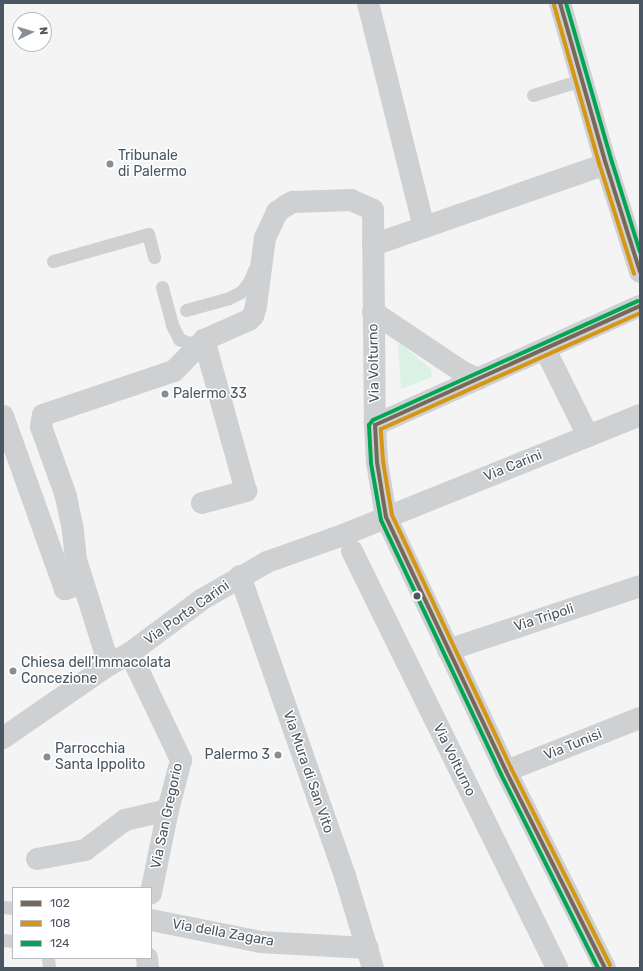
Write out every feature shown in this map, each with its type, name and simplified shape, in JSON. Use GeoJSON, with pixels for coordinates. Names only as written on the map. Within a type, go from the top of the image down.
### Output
{"type":"FeatureCollection","features":[{"type":"Feature","properties":{"kind":"street"},"geometry":{"type":"LineString","coordinates":[[368,3],[424,227]]}},
{"type":"Feature","properties":{"kind":"street"},"geometry":{"type":"LineString","coordinates":[[560,3],[606,164],[640,272]]}},
{"type":"Feature","properties":{"kind":"street"},"geometry":{"type":"LineString","coordinates":[[373,245],[606,164]]}},
{"type":"Feature","properties":{"kind":"street","name":"Via Volturno"},"geometry":{"type":"LineString","coordinates":[[263,250],[274,217],[281,208],[287,204],[293,202],[351,200],[373,210],[375,424],[377,462],[386,517],[506,771],[605,968]]}},
{"type":"Feature","properties":{"kind":"street"},"geometry":{"type":"LineString","coordinates":[[109,665],[76,560],[73,530],[66,496],[41,427],[44,415],[53,410],[174,371],[204,340],[245,323],[253,316],[256,306],[263,250]]}},
{"type":"Feature","properties":{"kind":"street"},"geometry":{"type":"LineString","coordinates":[[375,424],[640,306]]}},
{"type":"Feature","properties":{"kind":"street"},"geometry":{"type":"LineString","coordinates":[[373,312],[464,373],[479,379]]}},
{"type":"Feature","properties":{"kind":"street"},"geometry":{"type":"LineString","coordinates":[[202,504],[246,491],[204,340]]}},
{"type":"Feature","properties":{"kind":"street"},"geometry":{"type":"LineString","coordinates":[[545,349],[588,436]]}},
{"type":"Feature","properties":{"kind":"street","name":"Via Carini"},"geometry":{"type":"LineString","coordinates":[[386,517],[640,415]]}},
{"type":"Feature","properties":{"kind":"street"},"geometry":{"type":"LineString","coordinates":[[3,416],[65,589],[83,583]]}},
{"type":"Feature","properties":{"kind":"street","name":"Via Porta Carini"},"geometry":{"type":"LineString","coordinates":[[6,730],[130,653],[201,600],[240,576],[267,562],[343,535],[386,517]]}},
{"type":"Feature","properties":{"kind":"street","name":"Via Volturno"},"geometry":{"type":"LineString","coordinates":[[352,552],[557,968]]}},
{"type":"Feature","properties":{"kind":"street","name":"Via Mura di San Vito"},"geometry":{"type":"LineString","coordinates":[[240,576],[345,876],[371,958]]}},
{"type":"Feature","properties":{"kind":"street","name":"Via Tripoli"},"geometry":{"type":"LineString","coordinates":[[448,650],[640,586]]}},
{"type":"Feature","properties":{"kind":"street","name":"Via San Gregorio"},"geometry":{"type":"LineString","coordinates":[[130,653],[181,760],[168,810],[152,888]]}},
{"type":"Feature","properties":{"kind":"street","name":"Via Tunisi"},"geometry":{"type":"LineString","coordinates":[[506,771],[640,718]]}},
{"type":"Feature","properties":{"kind":"street"},"geometry":{"type":"LineString","coordinates":[[37,859],[85,850],[125,820],[168,810]]}},
{"type":"Feature","properties":{"kind":"street","name":"Via della Zagara"},"geometry":{"type":"LineString","coordinates":[[152,920],[261,942],[371,958]]}},
{"type":"Feature","properties":{"kind":"lane"},"geometry":{"type":"LineString","coordinates":[[533,95],[582,80]]}},
{"type":"Feature","properties":{"kind":"lane"},"geometry":{"type":"LineString","coordinates":[[53,261],[148,234],[154,257]]}},
{"type":"Feature","properties":{"kind":"lane"},"geometry":{"type":"LineString","coordinates":[[186,310],[229,298],[241,292],[249,282],[263,250]]}},
{"type":"Feature","properties":{"kind":"lane"},"geometry":{"type":"LineString","coordinates":[[162,287],[172,325],[179,339],[189,343],[204,340]]}},
{"type":"Feature","properties":{"kind":"green space"},"geometry":{"type":"Polygon","coordinates":[[[398,344],[401,344],[431,369],[432,377],[401,389],[398,344]]]}},
{"type":"Feature","properties":{"kind":"transit line","name":"102"},"geometry":{"type":"LineString","coordinates":[[560,3],[606,164],[640,272]]}},
{"type":"Feature","properties":{"kind":"transit line","name":"124"},"geometry":{"type":"LineString","coordinates":[[566,3],[612,162],[640,252]]}},
{"type":"Feature","properties":{"kind":"transit line","name":"108"},"geometry":{"type":"LineString","coordinates":[[554,5],[600,166],[634,274]]}},
{"type":"Feature","properties":{"kind":"transit line","name":"124"},"geometry":{"type":"LineString","coordinates":[[598,968],[501,774],[381,520],[371,463],[369,425],[373,420],[638,301]]}},
{"type":"Feature","properties":{"kind":"transit line","name":"102"},"geometry":{"type":"LineString","coordinates":[[605,968],[506,771],[386,517],[377,462],[375,425],[640,306]]}},
{"type":"Feature","properties":{"kind":"transit line","name":"108"},"geometry":{"type":"LineString","coordinates":[[610,965],[511,768],[392,515],[383,461],[381,429],[640,313]]}},
{"type":"Feature","properties":{"kind":"place","name":"Tribunale di Palermo"},"geometry":{"type":"Point","coordinates":[110,164]}},
{"type":"Feature","properties":{"kind":"place","name":"Palermo 33"},"geometry":{"type":"Point","coordinates":[165,394]}},
{"type":"Feature","properties":{"kind":"place","name":"Chiesa dell'Immacolata Concezione"},"geometry":{"type":"Point","coordinates":[13,671]}},
{"type":"Feature","properties":{"kind":"place","name":"Palermo 3"},"geometry":{"type":"Point","coordinates":[278,755]}},
{"type":"Feature","properties":{"kind":"place","name":"Parrocchia Santa Ippolito"},"geometry":{"type":"Point","coordinates":[47,757]}}]}
